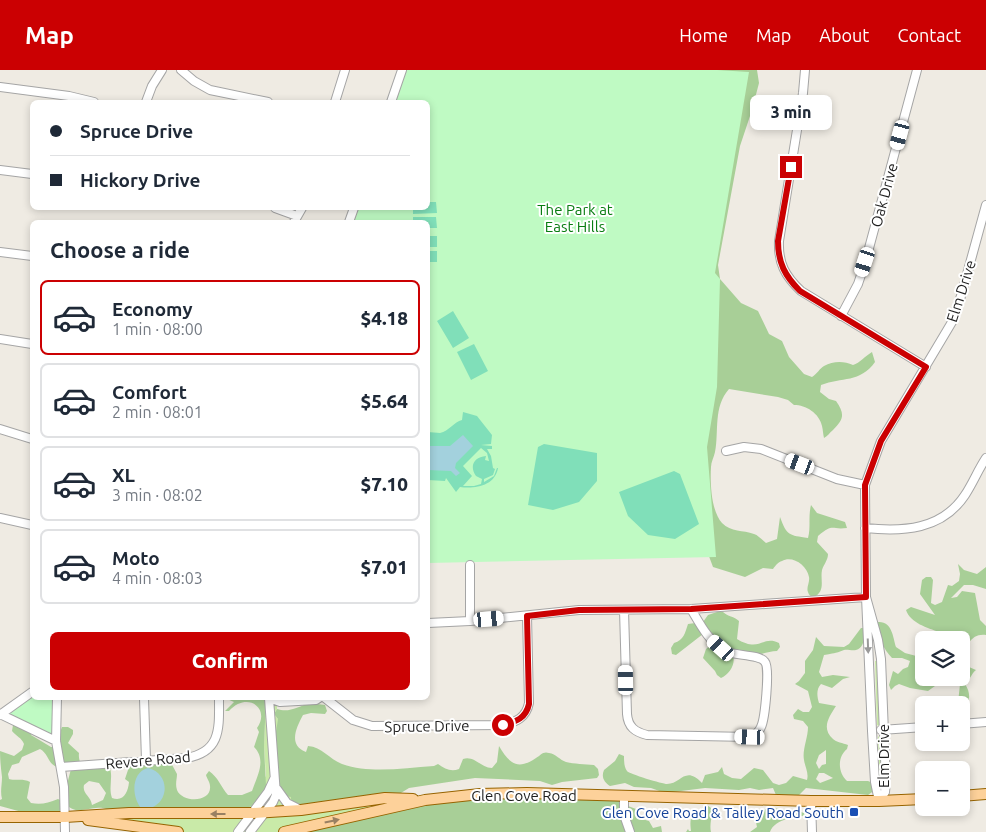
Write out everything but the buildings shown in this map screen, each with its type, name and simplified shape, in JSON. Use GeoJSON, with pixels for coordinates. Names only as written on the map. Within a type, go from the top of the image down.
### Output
{"type":"FeatureCollection","features":[{"type":"Feature","properties":{"kind":"main road","name":"Glen Cove Road"},"geometry":{"type":"LineString","coordinates":[[284,832],[425,800],[493,793],[811,801],[915,799]]}},
{"type":"Feature","properties":{"kind":"main road"},"geometry":{"type":"LineString","coordinates":[[970,795],[986,794]]}},
{"type":"Feature","properties":{"kind":"main road","name":"Glen Cove Road"},"geometry":{"type":"LineString","coordinates":[[0,817],[129,813],[253,813],[301,810],[385,798],[425,800]]}},
{"type":"Feature","properties":{"kind":"main road","name":"Glen Cove Road"},"geometry":{"type":"LineString","coordinates":[[65,816],[178,832]]}},
{"type":"Feature","properties":{"kind":"street"},"geometry":{"type":"LineString","coordinates":[[147,100],[152,86],[162,70]]}},
{"type":"Feature","properties":{"kind":"street"},"geometry":{"type":"LineString","coordinates":[[181,70],[210,90],[258,100]]}},
{"type":"Feature","properties":{"kind":"street"},"geometry":{"type":"LineString","coordinates":[[336,100],[345,70]]}},
{"type":"Feature","properties":{"kind":"street"},"geometry":{"type":"LineString","coordinates":[[392,100],[402,70]]}},
{"type":"Feature","properties":{"kind":"street"},"geometry":{"type":"LineString","coordinates":[[805,70],[803,93],[778,241],[778,252],[783,272],[800,291],[926,367]]}},
{"type":"Feature","properties":{"kind":"street","name":"Oak Drive"},"geometry":{"type":"LineString","coordinates":[[841,316],[858,284],[865,262],[918,70]]}},
{"type":"Feature","properties":{"kind":"street"},"geometry":{"type":"LineString","coordinates":[[0,87],[86,100]]}},
{"type":"Feature","properties":{"kind":"street"},"geometry":{"type":"LineString","coordinates":[[0,170],[30,174]]}},
{"type":"Feature","properties":{"kind":"street","name":"Elm Drive"},"geometry":{"type":"LineString","coordinates":[[879,801],[875,782],[866,597],[865,485],[881,441],[948,329],[957,309],[986,204]]}},
{"type":"Feature","properties":{"kind":"street"},"geometry":{"type":"LineString","coordinates":[[279,210],[296,219]]}},
{"type":"Feature","properties":{"kind":"street"},"geometry":{"type":"LineString","coordinates":[[0,252],[30,256]]}},
{"type":"Feature","properties":{"kind":"street"},"geometry":{"type":"LineString","coordinates":[[0,338],[30,344]]}},
{"type":"Feature","properties":{"kind":"street"},"geometry":{"type":"LineString","coordinates":[[0,429],[30,438]]}},
{"type":"Feature","properties":{"kind":"street"},"geometry":{"type":"LineString","coordinates":[[726,452],[744,447],[761,450],[838,479],[865,485]]}},
{"type":"Feature","properties":{"kind":"street"},"geometry":{"type":"LineString","coordinates":[[865,528],[909,530],[943,517],[965,496],[986,458]]}},
{"type":"Feature","properties":{"kind":"street"},"geometry":{"type":"LineString","coordinates":[[0,518],[30,525]]}},
{"type":"Feature","properties":{"kind":"street"},"geometry":{"type":"LineString","coordinates":[[470,565],[470,621]]}},
{"type":"Feature","properties":{"kind":"street"},"geometry":{"type":"LineString","coordinates":[[430,623],[470,621],[579,610],[691,609],[866,597]]}},
{"type":"Feature","properties":{"kind":"street","name":"Elm Drive"},"geometry":{"type":"LineString","coordinates":[[866,597],[878,640],[881,659],[886,782],[885,792],[879,801]]}},
{"type":"Feature","properties":{"kind":"street"},"geometry":{"type":"LineString","coordinates":[[624,610],[626,714],[633,730],[647,734],[754,736],[760,730],[763,719],[766,663],[758,657],[732,654],[721,648],[708,636],[691,609]]}},
{"type":"Feature","properties":{"kind":"street","name":"Spruce Drive"},"geometry":{"type":"LineString","coordinates":[[328,700],[354,720],[372,726],[503,725],[514,722],[525,715],[529,704],[527,616]]}},
{"type":"Feature","properties":{"kind":"street"},"geometry":{"type":"LineString","coordinates":[[30,693],[0,715],[56,741]]}},
{"type":"Feature","properties":{"kind":"street"},"geometry":{"type":"LineString","coordinates":[[57,700],[56,741],[64,787],[65,832]]}},
{"type":"Feature","properties":{"kind":"street"},"geometry":{"type":"LineString","coordinates":[[144,700],[146,760]]}},
{"type":"Feature","properties":{"kind":"street","name":"Revere Road"},"geometry":{"type":"LineString","coordinates":[[61,767],[195,757],[210,748],[216,738],[219,726],[219,700]]}},
{"type":"Feature","properties":{"kind":"street"},"geometry":{"type":"LineString","coordinates":[[250,832],[276,796],[269,700]]}},
{"type":"Feature","properties":{"kind":"street"},"geometry":{"type":"LineString","coordinates":[[274,700],[280,702],[316,700]]}},
{"type":"Feature","properties":{"kind":"street"},"geometry":{"type":"LineString","coordinates":[[970,723],[986,722]]}},
{"type":"Feature","properties":{"kind":"street"},"geometry":{"type":"LineString","coordinates":[[872,731],[915,728]]}},
{"type":"Feature","properties":{"kind":"street"},"geometry":{"type":"LineString","coordinates":[[238,832],[268,792],[274,779]]}},
{"type":"Feature","properties":{"kind":"street"},"geometry":{"type":"LineString","coordinates":[[276,788],[287,803],[301,810]]}},
{"type":"Feature","properties":{"kind":"street"},"geometry":{"type":"LineString","coordinates":[[624,796],[624,815],[630,832]]}},
{"type":"Feature","properties":{"kind":"street"},"geometry":{"type":"LineString","coordinates":[[811,801],[812,832]]}},
{"type":"Feature","properties":{"kind":"green space","name":"The Park at East Hills"},"geometry":{"type":"Polygon","coordinates":[[[402,70],[717,70],[749,72],[715,273],[720,279],[717,387],[707,447],[716,557],[430,563],[430,220],[350,220],[353,210],[430,210],[430,100],[392,100],[402,70]]]}},
{"type":"Feature","properties":{"kind":"green space"},"geometry":{"type":"Polygon","coordinates":[[[416,70],[757,70],[759,83],[740,146],[718,265],[720,279],[741,303],[758,311],[769,334],[782,341],[789,357],[804,374],[812,377],[827,364],[835,362],[853,365],[872,352],[875,362],[869,369],[857,376],[821,385],[820,392],[829,399],[836,401],[842,413],[839,423],[824,438],[818,417],[807,408],[794,405],[788,400],[778,397],[729,389],[724,396],[719,411],[715,452],[711,465],[712,496],[718,518],[722,523],[733,529],[756,535],[766,543],[777,539],[780,517],[790,534],[808,538],[811,505],[817,513],[845,522],[847,528],[830,528],[818,536],[817,542],[828,554],[822,570],[821,588],[818,595],[810,596],[808,573],[799,562],[794,560],[786,559],[778,563],[773,569],[763,568],[745,577],[713,567],[704,543],[430,105],[430,100],[406,100],[416,70]]]}},
{"type":"Feature","properties":{"kind":"green space"},"geometry":{"type":"Polygon","coordinates":[[[430,202],[436,202],[437,213],[413,214],[413,210],[430,210],[430,202]]]}},
{"type":"Feature","properties":{"kind":"green space"},"geometry":{"type":"Polygon","coordinates":[[[413,217],[436,217],[437,228],[430,228],[430,220],[413,220],[413,217]]]}},
{"type":"Feature","properties":{"kind":"green space"},"geometry":{"type":"Polygon","coordinates":[[[430,236],[437,236],[437,247],[430,247],[430,236]]]}},
{"type":"Feature","properties":{"kind":"green space"},"geometry":{"type":"Polygon","coordinates":[[[430,251],[437,251],[437,262],[430,262],[430,251]]]}},
{"type":"Feature","properties":{"kind":"green space"},"geometry":{"type":"Polygon","coordinates":[[[453,311],[469,338],[453,348],[437,321],[453,311]]]}},
{"type":"Feature","properties":{"kind":"green space"},"geometry":{"type":"Polygon","coordinates":[[[474,344],[488,371],[471,380],[457,352],[474,344]]]}},
{"type":"Feature","properties":{"kind":"green space"},"geometry":{"type":"Polygon","coordinates":[[[463,412],[477,416],[492,435],[491,444],[481,445],[492,446],[492,449],[487,449],[495,469],[493,475],[484,479],[484,482],[494,476],[498,468],[493,479],[484,485],[478,487],[460,487],[456,492],[446,478],[445,481],[430,480],[430,432],[443,432],[462,420],[463,412]],[[481,448],[463,466],[472,476],[463,486],[481,484],[482,479],[476,476],[473,469],[474,463],[478,458],[486,456],[485,460],[489,461],[487,453],[481,448]]]}},
{"type":"Feature","properties":{"kind":"green space"},"geometry":{"type":"Polygon","coordinates":[[[544,444],[597,453],[597,481],[579,502],[553,510],[528,505],[538,447],[544,444]]]}},
{"type":"Feature","properties":{"kind":"green space"},"geometry":{"type":"Polygon","coordinates":[[[674,471],[680,474],[699,524],[675,539],[648,535],[628,516],[619,492],[674,471]]]}},
{"type":"Feature","properties":{"kind":"green space"},"geometry":{"type":"Polygon","coordinates":[[[958,564],[964,570],[977,574],[986,567],[986,589],[973,585],[964,585],[951,598],[957,597],[962,591],[975,593],[980,620],[986,626],[986,635],[977,636],[970,641],[970,631],[936,631],[915,622],[906,610],[911,607],[935,615],[920,594],[922,580],[926,577],[931,577],[933,580],[931,603],[935,605],[942,602],[948,585],[952,586],[959,581],[958,564]]]}},
{"type":"Feature","properties":{"kind":"green space"},"geometry":{"type":"Polygon","coordinates":[[[723,612],[739,621],[737,639],[751,644],[773,641],[779,643],[780,647],[777,651],[733,656],[734,662],[731,669],[721,678],[703,658],[706,649],[711,645],[716,645],[714,635],[711,632],[703,634],[676,655],[672,654],[671,648],[674,643],[682,638],[688,624],[703,622],[708,615],[723,612]]]}},
{"type":"Feature","properties":{"kind":"green space"},"geometry":{"type":"Polygon","coordinates":[[[878,622],[883,622],[889,627],[896,647],[905,653],[915,656],[915,686],[935,686],[928,691],[899,684],[891,690],[889,685],[893,671],[898,674],[908,667],[910,661],[902,658],[892,658],[881,642],[878,622]]]}},
{"type":"Feature","properties":{"kind":"green space"},"geometry":{"type":"Polygon","coordinates":[[[861,628],[863,628],[864,641],[859,649],[824,655],[819,672],[822,677],[833,675],[850,677],[843,679],[832,688],[821,684],[818,688],[817,696],[819,703],[836,706],[827,722],[827,731],[833,739],[848,745],[840,761],[840,769],[844,778],[847,781],[868,781],[873,783],[875,790],[868,795],[806,788],[796,798],[776,795],[773,788],[739,790],[705,788],[665,793],[651,788],[634,787],[625,783],[610,786],[605,781],[603,777],[604,770],[615,761],[619,754],[624,756],[627,771],[646,779],[667,784],[687,775],[696,778],[702,783],[705,775],[718,772],[722,767],[724,774],[732,778],[741,779],[754,768],[763,770],[773,783],[779,785],[786,783],[793,776],[807,780],[804,748],[808,727],[803,721],[794,719],[793,715],[798,709],[803,712],[809,712],[812,707],[808,691],[795,684],[805,673],[805,661],[813,650],[816,637],[824,646],[844,647],[849,644],[861,628]],[[826,750],[819,755],[816,763],[819,769],[822,765],[826,764],[826,750]],[[819,773],[816,779],[820,783],[833,778],[824,773],[819,773]]]}},
{"type":"Feature","properties":{"kind":"green space"},"geometry":{"type":"Polygon","coordinates":[[[875,661],[878,661],[881,726],[877,725],[875,661]]]}},
{"type":"Feature","properties":{"kind":"green space"},"geometry":{"type":"Polygon","coordinates":[[[970,667],[976,670],[970,678],[970,667]]]}},
{"type":"Feature","properties":{"kind":"green space"},"geometry":{"type":"Polygon","coordinates":[[[960,686],[966,686],[969,696],[959,696],[960,686]]]}},
{"type":"Feature","properties":{"kind":"green space"},"geometry":{"type":"Polygon","coordinates":[[[30,693],[30,700],[57,700],[56,741],[0,715],[30,693]]]}},
{"type":"Feature","properties":{"kind":"green space"},"geometry":{"type":"Polygon","coordinates":[[[42,700],[31,735],[51,747],[55,747],[62,727],[68,727],[73,730],[68,743],[79,753],[82,766],[89,770],[92,760],[94,764],[109,766],[112,798],[120,799],[125,795],[129,782],[125,779],[131,761],[170,761],[177,774],[177,790],[180,794],[190,799],[202,798],[209,792],[210,783],[206,775],[209,771],[215,776],[228,795],[242,795],[252,791],[260,768],[260,757],[254,747],[259,732],[257,728],[261,721],[261,714],[255,704],[249,702],[243,702],[229,711],[225,711],[234,702],[229,700],[266,700],[264,746],[266,786],[264,794],[256,805],[242,809],[109,810],[98,808],[78,810],[69,807],[67,792],[72,764],[64,762],[57,767],[51,763],[40,749],[22,757],[19,763],[12,765],[8,774],[9,779],[30,782],[27,798],[31,803],[38,804],[58,799],[62,801],[60,811],[55,813],[22,812],[0,806],[0,800],[2,799],[2,777],[0,751],[14,756],[22,750],[24,744],[12,731],[13,725],[42,700]],[[89,781],[84,785],[84,791],[92,805],[103,800],[106,793],[99,783],[89,781]]]}},
{"type":"Feature","properties":{"kind":"green space"},"geometry":{"type":"Polygon","coordinates":[[[266,700],[291,700],[277,701],[277,709],[274,714],[278,719],[276,777],[425,800],[284,832],[178,832],[65,817],[242,809],[266,776],[264,746],[266,700]]]}},
{"type":"Feature","properties":{"kind":"green space"},"geometry":{"type":"Polygon","coordinates":[[[309,703],[325,705],[327,711],[325,714],[311,713],[303,715],[295,736],[297,745],[306,752],[308,746],[313,747],[337,762],[353,767],[387,770],[434,766],[438,764],[446,769],[453,770],[459,769],[463,759],[467,758],[492,768],[497,762],[499,746],[506,757],[514,763],[524,764],[547,753],[566,762],[594,765],[598,769],[599,775],[597,778],[552,785],[540,781],[475,778],[409,788],[396,796],[303,807],[291,801],[291,797],[286,796],[277,785],[275,738],[278,719],[274,714],[277,709],[289,710],[309,703]]]}},
{"type":"Feature","properties":{"kind":"green space"},"geometry":{"type":"Polygon","coordinates":[[[882,736],[884,787],[882,789],[880,788],[878,737],[882,736]]]}},
{"type":"Feature","properties":{"kind":"green space"},"geometry":{"type":"Polygon","coordinates":[[[624,796],[625,808],[628,806],[636,809],[642,819],[649,821],[653,828],[661,826],[662,832],[284,832],[425,800],[624,796]]]}},
{"type":"Feature","properties":{"kind":"green space"},"geometry":{"type":"Polygon","coordinates":[[[707,805],[711,808],[711,832],[686,832],[688,829],[691,831],[690,822],[692,817],[702,808],[705,809],[707,805]]]}},
{"type":"Feature","properties":{"kind":"green space"},"geometry":{"type":"Polygon","coordinates":[[[768,808],[796,810],[809,815],[781,821],[770,832],[750,832],[757,827],[756,820],[758,815],[768,808]]]}},
{"type":"Feature","properties":{"kind":"water"},"geometry":{"type":"Polygon","coordinates":[[[463,435],[473,446],[456,463],[455,468],[460,473],[456,476],[451,471],[430,470],[430,446],[450,446],[463,435]]]}},
{"type":"Feature","properties":{"kind":"water"},"geometry":{"type":"Polygon","coordinates":[[[148,768],[161,777],[164,791],[158,804],[151,808],[142,809],[136,799],[134,786],[138,775],[142,770],[148,768]]]}},
{"type":"Feature","properties":{"kind":"place","name":"Glen Cove Road & Talley Road South"},"geometry":{"type":"Point","coordinates":[854,812]}},
{"type":"Feature","properties":{"kind":"route"},"geometry":{"type":"LineString","coordinates":[[503,725],[518,720],[525,715],[528,709],[527,616],[579,610],[691,609],[866,597],[865,485],[869,469],[881,441],[926,367],[800,291],[783,272],[778,252],[778,241],[791,167]]}}]}
